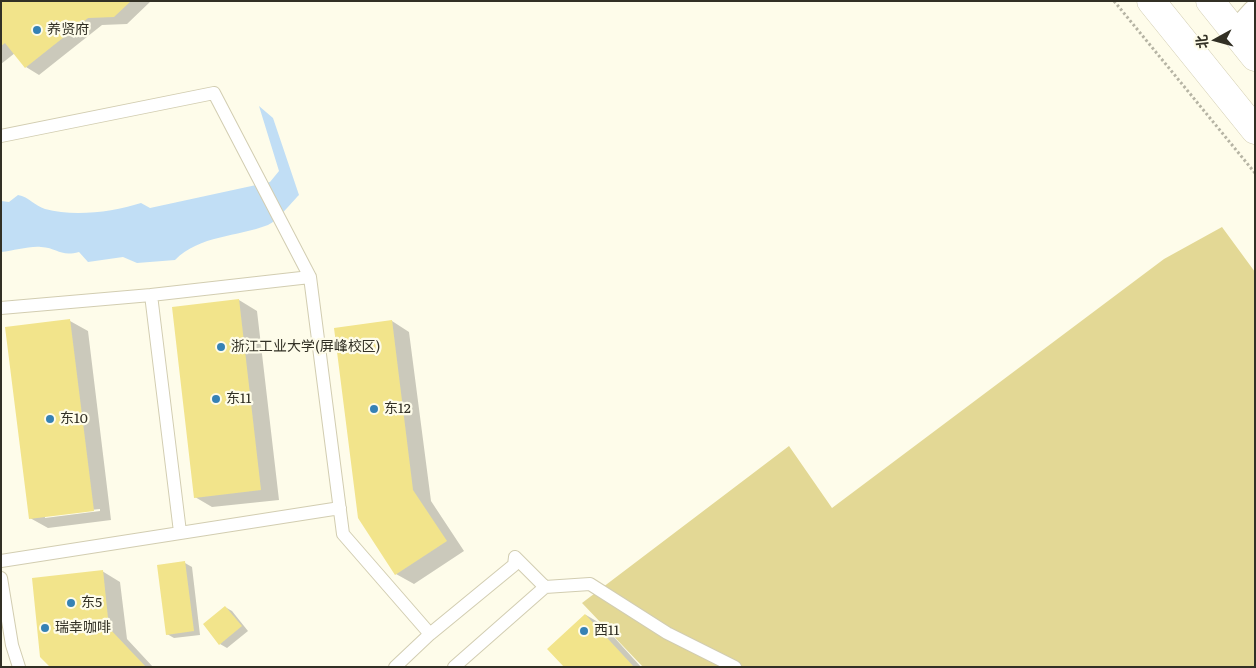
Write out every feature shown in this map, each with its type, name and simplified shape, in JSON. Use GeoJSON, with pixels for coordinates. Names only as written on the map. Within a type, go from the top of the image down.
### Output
{"type":"FeatureCollection","features":[{"type":"Feature","properties":{"kind":"main road"},"geometry":{"type":"LineString","coordinates":[[1151,1],[1255,130]]}},
{"type":"Feature","properties":{"kind":"main road"},"geometry":{"type":"LineString","coordinates":[[1210,1],[1255,57]]}},
{"type":"Feature","properties":{"kind":"street"},"geometry":{"type":"LineString","coordinates":[[1236,34],[1255,13]]}},
{"type":"Feature","properties":{"kind":"lane"},"geometry":{"type":"LineString","coordinates":[[1,136],[214,92],[310,276],[343,534],[430,634]]}},
{"type":"Feature","properties":{"kind":"lane"},"geometry":{"type":"LineString","coordinates":[[1,308],[151,295],[310,276]]}},
{"type":"Feature","properties":{"kind":"lane"},"geometry":{"type":"LineString","coordinates":[[151,295],[180,532]]}},
{"type":"Feature","properties":{"kind":"lane"},"geometry":{"type":"LineString","coordinates":[[1,561],[340,508]]}},
{"type":"Feature","properties":{"kind":"lane"},"geometry":{"type":"LineString","coordinates":[[395,667],[430,634],[514,564],[515,557],[545,587]]}},
{"type":"Feature","properties":{"kind":"lane"},"geometry":{"type":"LineString","coordinates":[[1,578],[12,645],[19,667]]}},
{"type":"Feature","properties":{"kind":"lane"},"geometry":{"type":"LineString","coordinates":[[454,667],[545,587],[590,584],[667,633],[735,667]]}},
{"type":"Feature","properties":{"kind":"path"},"geometry":{"type":"LineString","coordinates":[[1114,1],[1255,173]]}},
{"type":"Feature","properties":{"kind":"shaded area"},"geometry":{"type":"Polygon","coordinates":[[[1222,227],[1255,272],[1255,667],[643,667],[582,603],[789,446],[832,508],[1164,259],[1222,227]]]}},
{"type":"Feature","properties":{"kind":"water"},"geometry":{"type":"Polygon","coordinates":[[[259,106],[273,118],[299,195],[272,223],[256,229],[207,241],[185,252],[175,260],[137,263],[123,257],[88,262],[79,252],[63,253],[41,247],[1,252],[1,201],[9,202],[18,195],[45,209],[81,213],[118,209],[141,203],[150,208],[270,182],[279,171],[259,106]]]}},
{"type":"Feature","properties":{"kind":"building","name":"养贤府"},"geometry":{"type":"Polygon","coordinates":[[[1,1],[131,1],[114,17],[88,18],[25,68],[5,43],[1,46],[1,1]]]}},
{"type":"Feature","properties":{"kind":"building","name":"东11"},"geometry":{"type":"Polygon","coordinates":[[[239,299],[261,490],[194,498],[172,307],[239,299]]]}},
{"type":"Feature","properties":{"kind":"building","name":"东10"},"geometry":{"type":"Polygon","coordinates":[[[70,319],[94,511],[29,519],[5,327],[70,319]]]}},
{"type":"Feature","properties":{"kind":"building","name":"东12"},"geometry":{"type":"Polygon","coordinates":[[[392,320],[413,490],[447,541],[395,575],[358,518],[334,328],[392,320]]]}},
{"type":"Feature","properties":{"kind":"building"},"geometry":{"type":"Polygon","coordinates":[[[185,561],[194,631],[166,635],[157,565],[185,561]]]}},
{"type":"Feature","properties":{"kind":"building","name":"东5"},"geometry":{"type":"Polygon","coordinates":[[[103,570],[109,628],[146,667],[50,667],[40,657],[32,578],[103,570]]]}},
{"type":"Feature","properties":{"kind":"building"},"geometry":{"type":"Polygon","coordinates":[[[225,606],[242,626],[219,645],[203,624],[225,606]]]}},
{"type":"Feature","properties":{"kind":"building","name":"西11"},"geometry":{"type":"Polygon","coordinates":[[[585,614],[634,667],[564,667],[547,649],[585,614]]]}},
{"type":"Feature","properties":{"kind":"place","name":"养贤府"},"geometry":{"type":"Point","coordinates":[37,30]}},
{"type":"Feature","properties":{"kind":"place","name":"浙江工业大学(屏峰校区)"},"geometry":{"type":"Point","coordinates":[221,347]}},
{"type":"Feature","properties":{"kind":"place","name":"东11"},"geometry":{"type":"Point","coordinates":[216,399]}},
{"type":"Feature","properties":{"kind":"place","name":"东12"},"geometry":{"type":"Point","coordinates":[374,409]}},
{"type":"Feature","properties":{"kind":"place","name":"东10"},"geometry":{"type":"Point","coordinates":[50,419]}},
{"type":"Feature","properties":{"kind":"place","name":"东5"},"geometry":{"type":"Point","coordinates":[71,603]}},
{"type":"Feature","properties":{"kind":"place","name":"瑞幸咖啡"},"geometry":{"type":"Point","coordinates":[45,628]}},
{"type":"Feature","properties":{"kind":"place","name":"西11"},"geometry":{"type":"Point","coordinates":[584,631]}}]}
